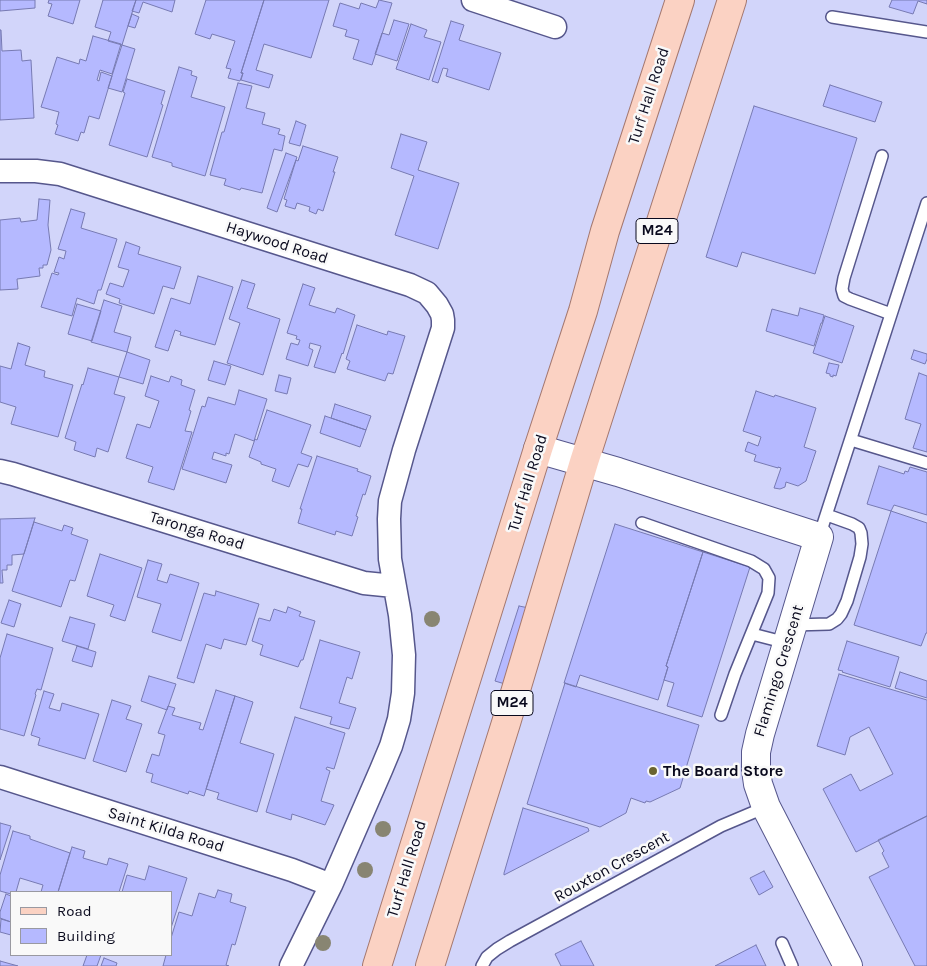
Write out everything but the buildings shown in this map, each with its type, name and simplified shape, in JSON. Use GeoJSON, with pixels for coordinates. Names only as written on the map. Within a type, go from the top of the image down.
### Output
{"type":"FeatureCollection","features":[{"type":"Feature","properties":{"kind":"main road","name":"Turf Hall Road"},"geometry":{"type":"LineString","coordinates":[[377,966],[583,310],[607,224],[680,0]]}},
{"type":"Feature","properties":{"kind":"main road","name":"M24"},"geometry":{"type":"LineString","coordinates":[[430,966],[584,462],[732,0]]}},
{"type":"Feature","properties":{"kind":"street"},"geometry":{"type":"LineString","coordinates":[[472,0],[495,4],[555,27]]}},
{"type":"Feature","properties":{"kind":"street","name":"Haywood Road"},"geometry":{"type":"LineString","coordinates":[[0,171],[36,171],[60,174],[410,285],[427,293],[442,314],[443,324],[390,501],[390,559],[394,586]]}},
{"type":"Feature","properties":{"kind":"street"},"geometry":{"type":"LineString","coordinates":[[538,449],[823,526]]}},
{"type":"Feature","properties":{"kind":"street","name":"Taronga Road"},"geometry":{"type":"LineString","coordinates":[[0,471],[364,583],[394,586]]}},
{"type":"Feature","properties":{"kind":"street","name":"Flamingo Crescent"},"geometry":{"type":"LineString","coordinates":[[823,526],[760,734],[756,752],[756,770],[758,784],[766,807],[848,966]]}},
{"type":"Feature","properties":{"kind":"street"},"geometry":{"type":"LineString","coordinates":[[291,966],[331,885],[391,746],[399,719],[403,693],[404,655],[400,615],[394,586]]}},
{"type":"Feature","properties":{"kind":"street","name":"Saint Kilda Road"},"geometry":{"type":"LineString","coordinates":[[0,777],[292,870],[331,885]]}},
{"type":"Feature","properties":{"kind":"lane"},"geometry":{"type":"LineString","coordinates":[[832,17],[927,32]]}},
{"type":"Feature","properties":{"kind":"lane"},"geometry":{"type":"LineString","coordinates":[[882,156],[842,289],[844,296],[891,314]]}},
{"type":"Feature","properties":{"kind":"lane","name":"Flamingo Crescent"},"geometry":{"type":"LineString","coordinates":[[823,526],[927,203]]}},
{"type":"Feature","properties":{"kind":"lane"},"geometry":{"type":"LineString","coordinates":[[851,440],[927,464]]}},
{"type":"Feature","properties":{"kind":"lane"},"geometry":{"type":"LineString","coordinates":[[642,523],[751,561],[764,569],[769,578],[768,593],[735,674],[721,715]]}},
{"type":"Feature","properties":{"kind":"lane"},"geometry":{"type":"LineString","coordinates":[[752,634],[790,634],[828,624],[842,614],[860,556],[861,533],[859,528],[852,524],[823,526]]}},
{"type":"Feature","properties":{"kind":"lane","name":"Rouxton Crescent"},"geometry":{"type":"LineString","coordinates":[[482,966],[487,957],[510,941],[721,826],[766,807]]}},
{"type":"Feature","properties":{"kind":"lane"},"geometry":{"type":"LineString","coordinates":[[782,943],[792,966]]}},
{"type":"Feature","properties":{"kind":"place","name":"The Board Store"},"geometry":{"type":"Point","coordinates":[653,771]}}]}
